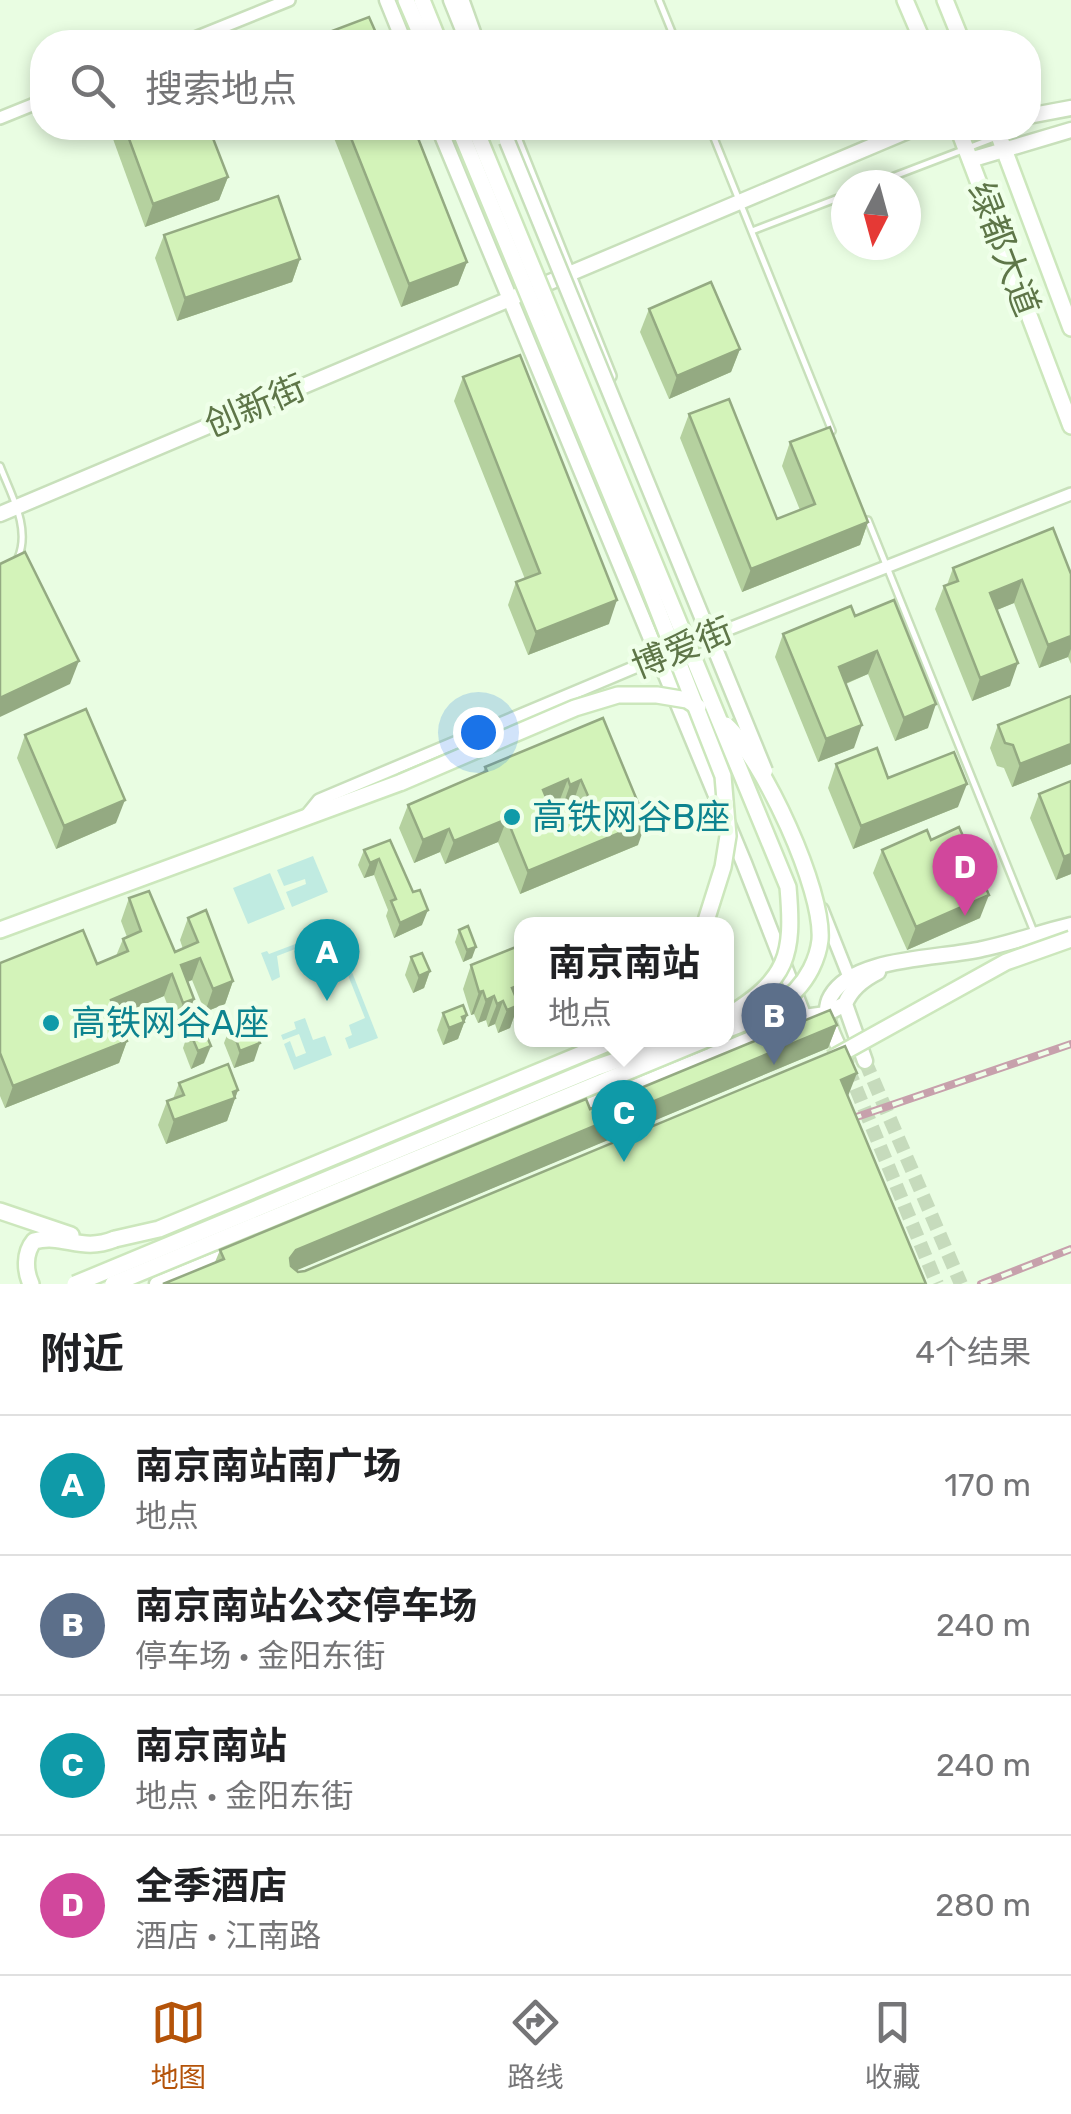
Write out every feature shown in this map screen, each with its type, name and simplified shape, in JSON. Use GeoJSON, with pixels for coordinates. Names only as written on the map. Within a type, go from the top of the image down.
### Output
{"type":"FeatureCollection","features":[{"type":"Feature","properties":{"kind":"main road"},"geometry":{"type":"LineString","coordinates":[[406,0],[419,30]]}},
{"type":"Feature","properties":{"kind":"main road"},"geometry":{"type":"LineString","coordinates":[[422,0],[435,30]]}},
{"type":"Feature","properties":{"kind":"main road"},"geometry":{"type":"LineString","coordinates":[[906,0],[918,30]]}},
{"type":"Feature","properties":{"kind":"main road"},"geometry":{"type":"LineString","coordinates":[[945,0],[957,30]]}},
{"type":"Feature","properties":{"kind":"main road"},"geometry":{"type":"LineString","coordinates":[[464,140],[719,764],[728,809],[728,836],[707,917]]}},
{"type":"Feature","properties":{"kind":"main road"},"geometry":{"type":"LineString","coordinates":[[480,140],[788,887],[788,954],[768,987],[734,1011]]}},
{"type":"Feature","properties":{"kind":"main road","name":"绿都大道"},"geometry":{"type":"LineString","coordinates":[[1001,140],[1071,328]]}},
{"type":"Feature","properties":{"kind":"main road","name":"绿都大道"},"geometry":{"type":"LineString","coordinates":[[964,143],[1071,426]]}},
{"type":"Feature","properties":{"kind":"main road","name":"博爱街"},"geometry":{"type":"LineString","coordinates":[[1,927],[402,782],[575,708],[618,695],[657,695],[688,700],[729,728],[764,777],[808,878],[820,937],[810,971],[786,1003],[734,1026]]}},
{"type":"Feature","properties":{"kind":"main road"},"geometry":{"type":"LineString","coordinates":[[820,1064],[1006,962],[1071,939]]}},
{"type":"Feature","properties":{"kind":"main road"},"geometry":{"type":"LineString","coordinates":[[32,1284],[27,1274],[27,1254],[34,1241],[99,1245],[159,1229],[597,1047]]}},
{"type":"Feature","properties":{"kind":"main road"},"geometry":{"type":"LineString","coordinates":[[74,1284],[595,1068],[655,1047]]}},
{"type":"Feature","properties":{"kind":"main road"},"geometry":{"type":"LineString","coordinates":[[100,1284],[687,1047]]}},
{"type":"Feature","properties":{"kind":"main road"},"geometry":{"type":"LineString","coordinates":[[0,1211],[68,1235],[115,1239]]}},
{"type":"Feature","properties":{"kind":"main road"},"geometry":{"type":"LineString","coordinates":[[113,1284],[137,1272]]}},
{"type":"Feature","properties":{"kind":"street"},"geometry":{"type":"LineString","coordinates":[[216,30],[290,0]]}},
{"type":"Feature","properties":{"kind":"street"},"geometry":{"type":"LineString","coordinates":[[387,0],[399,30]]}},
{"type":"Feature","properties":{"kind":"street"},"geometry":{"type":"LineString","coordinates":[[451,0],[463,30]]}},
{"type":"Feature","properties":{"kind":"street"},"geometry":{"type":"LineString","coordinates":[[463,0],[474,30]]}},
{"type":"Feature","properties":{"kind":"street"},"geometry":{"type":"LineString","coordinates":[[0,118],[30,106]]}},
{"type":"Feature","properties":{"kind":"street"},"geometry":{"type":"LineString","coordinates":[[1041,114],[1071,108]]}},
{"type":"Feature","properties":{"kind":"street"},"geometry":{"type":"LineString","coordinates":[[1041,133],[1071,130]]}},
{"type":"Feature","properties":{"kind":"street"},"geometry":{"type":"LineString","coordinates":[[444,140],[804,1017]]}},
{"type":"Feature","properties":{"kind":"street"},"geometry":{"type":"LineString","coordinates":[[509,140],[786,822]]}},
{"type":"Feature","properties":{"kind":"street"},"geometry":{"type":"LineString","coordinates":[[510,140],[569,274],[854,981],[845,1004],[865,1061]]}},
{"type":"Feature","properties":{"kind":"street","name":"创新街"},"geometry":{"type":"LineString","coordinates":[[0,514],[887,140]]}},
{"type":"Feature","properties":{"kind":"street","name":"博爱街"},"geometry":{"type":"LineString","coordinates":[[303,819],[319,800],[658,657],[1071,494]]}},
{"type":"Feature","properties":{"kind":"street"},"geometry":{"type":"LineString","coordinates":[[848,1069],[826,1014],[831,996],[854,981],[897,963],[980,950],[1071,925]]}},
{"type":"Feature","properties":{"kind":"street"},"geometry":{"type":"LineString","coordinates":[[734,1046],[845,1004]]}},
{"type":"Feature","properties":{"kind":"street"},"geometry":{"type":"LineString","coordinates":[[551,1122],[732,1047]]}},
{"type":"Feature","properties":{"kind":"street"},"geometry":{"type":"LineString","coordinates":[[157,1284],[248,1246]]}},
{"type":"Feature","properties":{"kind":"lane"},"geometry":{"type":"LineString","coordinates":[[658,0],[671,30]]}},
{"type":"Feature","properties":{"kind":"lane"},"geometry":{"type":"LineString","coordinates":[[715,140],[837,443]]}},
{"type":"Feature","properties":{"kind":"lane"},"geometry":{"type":"LineString","coordinates":[[904,170],[964,143]]}},
{"type":"Feature","properties":{"kind":"lane"},"geometry":{"type":"LineString","coordinates":[[752,231],[831,200]]}},
{"type":"Feature","properties":{"kind":"lane"},"geometry":{"type":"LineString","coordinates":[[0,466],[16,507],[24,545],[10,569]]}},
{"type":"Feature","properties":{"kind":"lane"},"geometry":{"type":"LineString","coordinates":[[865,514],[1035,934]]}},
{"type":"Feature","properties":{"kind":"shaded area"},"geometry":{"type":"Polygon","coordinates":[[[313,856],[328,892],[292,907],[286,892],[306,884],[305,879],[284,886],[277,870],[313,856]]]}},
{"type":"Feature","properties":{"kind":"shaded area"},"geometry":{"type":"Polygon","coordinates":[[[270,873],[285,909],[248,924],[233,888],[270,873]]]}},
{"type":"Feature","properties":{"kind":"shaded area"},"geometry":{"type":"Polygon","coordinates":[[[335,929],[378,1038],[349,1049],[345,1038],[352,1035],[349,1025],[365,1018],[332,935],[277,956],[280,977],[272,981],[261,953],[269,954],[335,929]]]}},
{"type":"Feature","properties":{"kind":"shaded area"},"geometry":{"type":"Polygon","coordinates":[[[305,1018],[313,1040],[325,1036],[332,1055],[294,1070],[284,1044],[290,1041],[296,1057],[306,1053],[299,1034],[283,1040],[281,1035],[296,1029],[294,1022],[305,1018]]]}},
{"type":"Feature","properties":{"kind":"building"},"geometry":{"type":"Polygon","coordinates":[[[369,17],[375,30],[335,30],[369,17]]]}},
{"type":"Feature","properties":{"kind":"building"},"geometry":{"type":"Polygon","coordinates":[[[129,140],[214,140],[228,177],[153,204],[129,140]]]}},
{"type":"Feature","properties":{"kind":"building"},"geometry":{"type":"Polygon","coordinates":[[[352,140],[419,140],[467,262],[409,284],[352,140]]]}},
{"type":"Feature","properties":{"kind":"building"},"geometry":{"type":"Polygon","coordinates":[[[278,196],[300,259],[185,298],[164,235],[278,196]]]}},
{"type":"Feature","properties":{"kind":"building"},"geometry":{"type":"Polygon","coordinates":[[[711,282],[740,349],[677,376],[649,309],[711,282]]]}},
{"type":"Feature","properties":{"kind":"building"},"geometry":{"type":"Polygon","coordinates":[[[520,355],[617,600],[536,632],[516,582],[540,573],[463,377],[520,355]]]}},
{"type":"Feature","properties":{"kind":"building"},"geometry":{"type":"Polygon","coordinates":[[[729,399],[777,519],[815,504],[790,442],[830,427],[868,522],[751,569],[689,414],[729,399]]]}},
{"type":"Feature","properties":{"kind":"building"},"geometry":{"type":"Polygon","coordinates":[[[1053,528],[1071,574],[1071,636],[1048,645],[1022,580],[990,593],[1018,663],[980,678],[944,586],[958,581],[953,568],[1053,528]]]}},
{"type":"Feature","properties":{"kind":"building"},"geometry":{"type":"Polygon","coordinates":[[[25,552],[79,661],[0,698],[0,564],[25,552]]]}},
{"type":"Feature","properties":{"kind":"building"},"geometry":{"type":"Polygon","coordinates":[[[894,600],[936,704],[904,718],[877,651],[839,667],[862,725],[826,739],[783,634],[851,606],[855,616],[894,600]]]}},
{"type":"Feature","properties":{"kind":"building"},"geometry":{"type":"Polygon","coordinates":[[[1071,696],[1071,744],[1020,764],[1013,745],[1005,743],[998,725],[1071,696]]]}},
{"type":"Feature","properties":{"kind":"building"},"geometry":{"type":"Polygon","coordinates":[[[86,709],[125,800],[64,826],[25,735],[86,709]]]}},
{"type":"Feature","properties":{"kind":"building"},"geometry":{"type":"Polygon","coordinates":[[[603,718],[646,822],[528,871],[507,819],[454,841],[449,829],[423,840],[408,805],[487,771],[485,767],[603,718]],[[568,779],[543,790],[551,809],[562,804],[564,809],[589,798],[581,780],[570,785],[568,779]]]}},
{"type":"Feature","properties":{"kind":"building"},"geometry":{"type":"Polygon","coordinates":[[[877,748],[888,778],[954,752],[967,784],[861,826],[836,764],[877,748]]]}},
{"type":"Feature","properties":{"kind":"building"},"geometry":{"type":"Polygon","coordinates":[[[1071,781],[1071,854],[1064,857],[1039,794],[1071,781]]]}},
{"type":"Feature","properties":{"kind":"building"},"geometry":{"type":"Polygon","coordinates":[[[959,827],[989,895],[916,927],[882,850],[927,830],[931,840],[959,827]]]}},
{"type":"Feature","properties":{"kind":"building"},"geometry":{"type":"Polygon","coordinates":[[[390,840],[413,892],[420,890],[428,910],[400,923],[391,901],[396,899],[379,859],[370,863],[364,850],[390,840]]]}},
{"type":"Feature","properties":{"kind":"building"},"geometry":{"type":"Polygon","coordinates":[[[149,891],[175,952],[198,942],[188,918],[206,910],[233,981],[213,989],[200,958],[181,965],[194,999],[183,1003],[172,974],[111,1000],[127,1041],[13,1086],[0,1053],[0,963],[83,930],[97,964],[128,951],[123,939],[141,931],[129,898],[149,891]]]}},
{"type":"Feature","properties":{"kind":"building"},"geometry":{"type":"Polygon","coordinates":[[[468,926],[476,947],[467,950],[459,930],[468,926]]]}},
{"type":"Feature","properties":{"kind":"building"},"geometry":{"type":"Polygon","coordinates":[[[514,948],[514,1007],[507,1010],[503,1001],[497,1004],[494,996],[486,1000],[483,991],[479,992],[471,965],[514,948]]]}},
{"type":"Feature","properties":{"kind":"building"},"geometry":{"type":"Polygon","coordinates":[[[422,953],[430,971],[419,976],[411,957],[422,953]]]}},
{"type":"Feature","properties":{"kind":"building"},"geometry":{"type":"Polygon","coordinates":[[[463,1005],[467,1015],[462,1017],[464,1022],[449,1028],[443,1013],[463,1005]]]}},
{"type":"Feature","properties":{"kind":"building"},"geometry":{"type":"Polygon","coordinates":[[[830,1010],[837,1025],[296,1250],[290,1258],[291,1266],[298,1272],[305,1271],[845,1046],[857,1073],[841,1080],[926,1284],[163,1284],[224,1259],[220,1250],[586,1099],[590,1109],[830,1010]]]}},
{"type":"Feature","properties":{"kind":"building"},"geometry":{"type":"Polygon","coordinates":[[[250,1018],[260,1043],[240,1051],[231,1025],[250,1018]]]}},
{"type":"Feature","properties":{"kind":"building"},"geometry":{"type":"Polygon","coordinates":[[[202,1025],[211,1046],[198,1051],[189,1030],[202,1025]]]}},
{"type":"Feature","properties":{"kind":"building"},"geometry":{"type":"Polygon","coordinates":[[[228,1064],[238,1090],[233,1092],[235,1098],[174,1120],[167,1101],[184,1095],[179,1083],[228,1064]]]}},
{"type":"Feature","properties":{"kind":"tunnel"},"geometry":{"type":"LineString","coordinates":[[865,1061],[961,1284]]}},
{"type":"Feature","properties":{"kind":"tunnel"},"geometry":{"type":"LineString","coordinates":[[848,1069],[937,1284]]}},
{"type":"Feature","properties":{"kind":"railway"},"geometry":{"type":"LineString","coordinates":[[830,1126],[1071,1044]]}},
{"type":"Feature","properties":{"kind":"railway"},"geometry":{"type":"LineString","coordinates":[[981,1284],[1071,1249]]}},
{"type":"Feature","properties":{"kind":"place","name":"高铁网谷B座"},"geometry":{"type":"Point","coordinates":[512,817]}},
{"type":"Feature","properties":{"kind":"place","name":"全季酒店"},"geometry":{"type":"Point","coordinates":[965,916]}},
{"type":"Feature","properties":{"kind":"place","name":"南京南站南广场"},"geometry":{"type":"Point","coordinates":[327,1001]}},
{"type":"Feature","properties":{"kind":"place","name":"高铁网谷A座"},"geometry":{"type":"Point","coordinates":[51,1023]}},
{"type":"Feature","properties":{"kind":"place","name":"南京南站公交停车场"},"geometry":{"type":"Point","coordinates":[774,1065]}},
{"type":"Feature","properties":{"kind":"place","name":"南京南站"},"geometry":{"type":"Point","coordinates":[624,1162]}}]}
